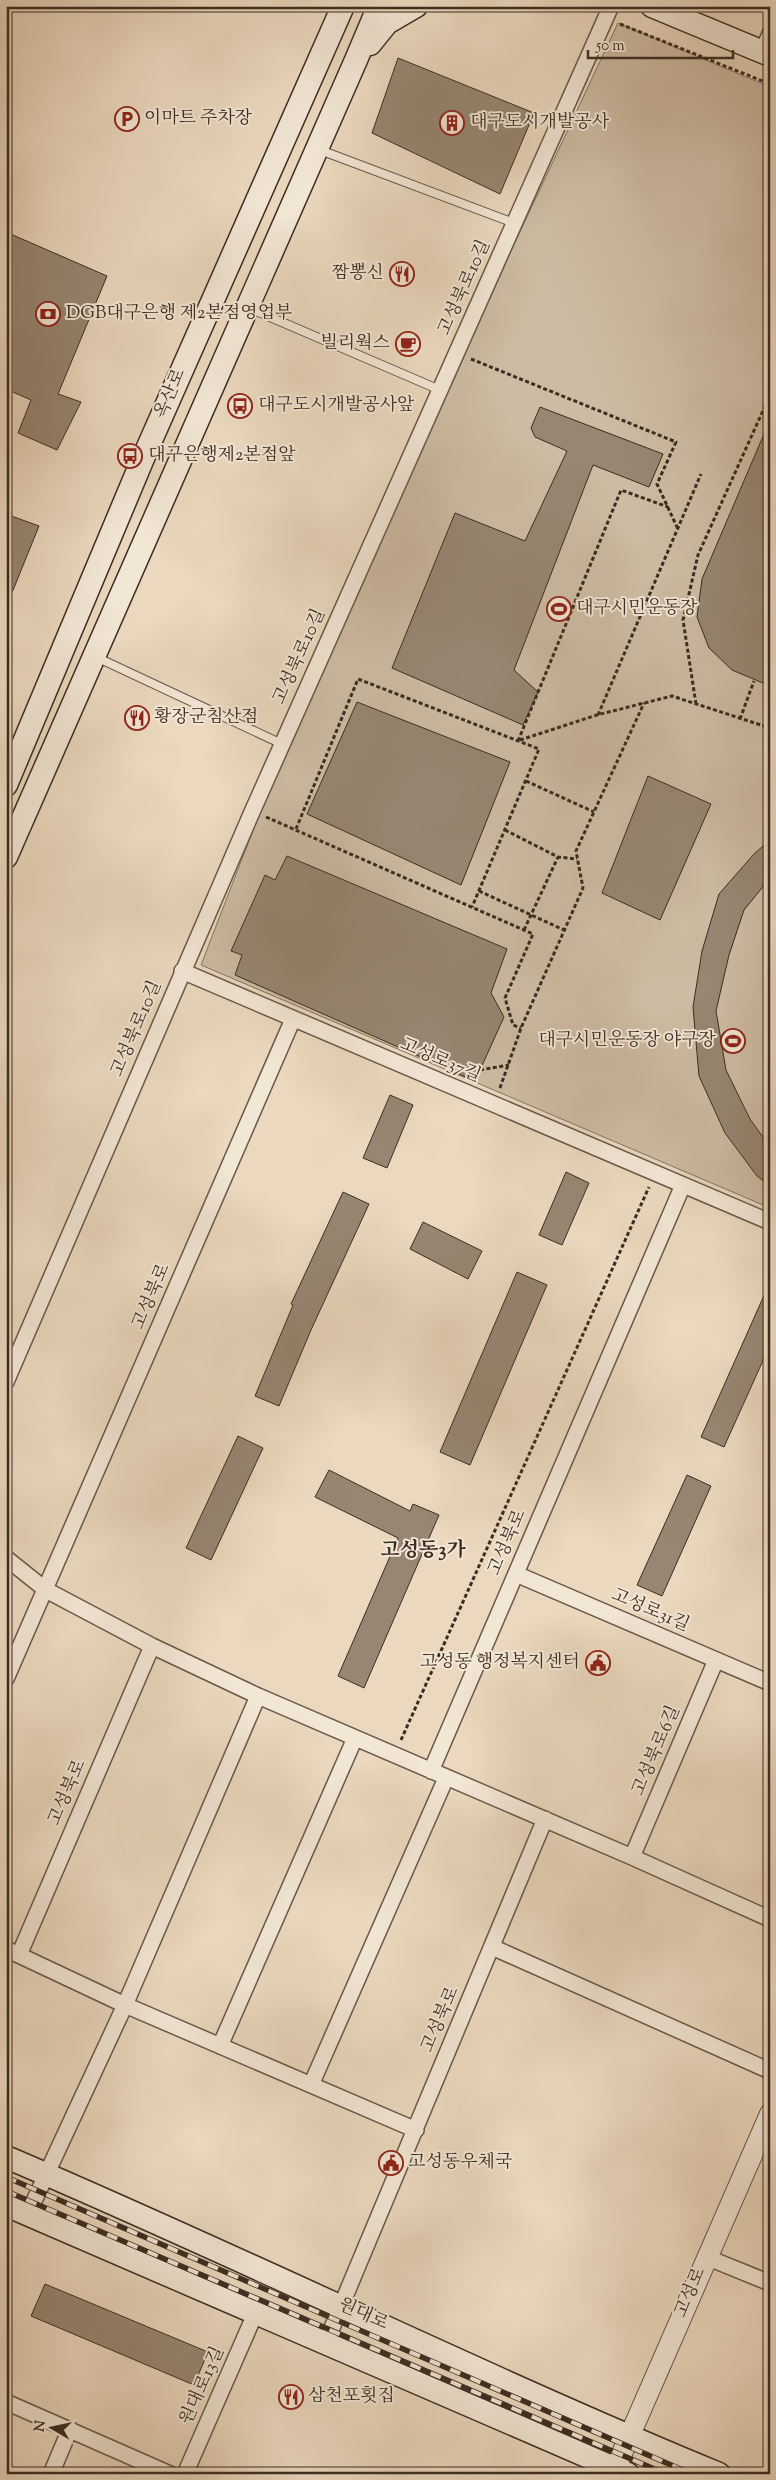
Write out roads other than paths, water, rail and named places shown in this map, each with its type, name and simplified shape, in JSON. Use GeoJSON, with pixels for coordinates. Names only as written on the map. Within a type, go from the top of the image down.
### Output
{"type":"FeatureCollection","features":[{"type":"Feature","properties":{"kind":"main road"},"geometry":{"type":"LineString","coordinates":[[326,6],[326,43]]}},
{"type":"Feature","properties":{"kind":"main road","name":"옥산로"},"geometry":{"type":"LineString","coordinates":[[6,785],[148,447],[343,6]]}},
{"type":"Feature","properties":{"kind":"main road","name":"옥산로"},"geometry":{"type":"LineString","coordinates":[[6,857],[356,60],[375,15],[375,6]]}},
{"type":"Feature","properties":{"kind":"main road"},"geometry":{"type":"LineString","coordinates":[[356,60],[387,23],[416,6]]}},
{"type":"Feature","properties":{"kind":"main road"},"geometry":{"type":"LineString","coordinates":[[652,6],[767,47]]}},
{"type":"Feature","properties":{"kind":"main road","name":"원대로"},"geometry":{"type":"LineString","coordinates":[[6,2157],[342,2306],[629,2437],[719,2474]]}},
{"type":"Feature","properties":{"kind":"main road"},"geometry":{"type":"LineString","coordinates":[[6,2205],[256,2314],[326,2342],[619,2472]]}},
{"type":"Feature","properties":{"kind":"street","name":"고성북로10길"},"geometry":{"type":"LineString","coordinates":[[6,1382],[182,971],[608,12]]}},
{"type":"Feature","properties":{"kind":"street","name":"고성로37길"},"geometry":{"type":"LineString","coordinates":[[182,971],[770,1222]]}},
{"type":"Feature","properties":{"kind":"street","name":"고성북로"},"geometry":{"type":"LineString","coordinates":[[6,1680],[293,1019]]}},
{"type":"Feature","properties":{"kind":"street","name":"고성북로"},"geometry":{"type":"LineString","coordinates":[[431,1771],[683,1185]]}},
{"type":"Feature","properties":{"kind":"street"},"geometry":{"type":"LineString","coordinates":[[6,1558],[46,1590],[152,1646],[258,1696],[545,1819],[770,1919]]}},
{"type":"Feature","properties":{"kind":"street","name":"고성로31길"},"geometry":{"type":"LineString","coordinates":[[516,1574],[770,1682]]}},
{"type":"Feature","properties":{"kind":"street","name":"고성북로"},"geometry":{"type":"LineString","coordinates":[[152,1646],[12,1952],[125,2005],[416,2130],[545,1819]]}},
{"type":"Feature","properties":{"kind":"street","name":"고성북로6길"},"geometry":{"type":"LineString","coordinates":[[632,1857],[716,1660]]}},
{"type":"Feature","properties":{"kind":"street"},"geometry":{"type":"LineString","coordinates":[[28,2214],[125,2005],[258,1696]]}},
{"type":"Feature","properties":{"kind":"street"},"geometry":{"type":"LineString","coordinates":[[220,2046],[354,1738]]}},
{"type":"Feature","properties":{"kind":"street"},"geometry":{"type":"LineString","coordinates":[[311,2085],[446,1778]]}},
{"type":"Feature","properties":{"kind":"street"},"geometry":{"type":"LineString","coordinates":[[492,1947],[770,2071]]}},
{"type":"Feature","properties":{"kind":"street","name":"고성로"},"geometry":{"type":"LineString","coordinates":[[619,2472],[629,2437],[770,2114]]}},
{"type":"Feature","properties":{"kind":"street"},"geometry":{"type":"LineString","coordinates":[[326,2342],[416,2130]]}},
{"type":"Feature","properties":{"kind":"street"},"geometry":{"type":"LineString","coordinates":[[706,2257],[770,2283]]}},
{"type":"Feature","properties":{"kind":"street","name":"원대로13길"},"geometry":{"type":"LineString","coordinates":[[186,2474],[256,2314]]}},
{"type":"Feature","properties":{"kind":"street"},"geometry":{"type":"LineString","coordinates":[[6,2402],[170,2474]]}},
{"type":"Feature","properties":{"kind":"street"},"geometry":{"type":"LineString","coordinates":[[51,2474],[70,2429]]}},
{"type":"Feature","properties":{"kind":"lane"},"geometry":{"type":"LineString","coordinates":[[316,148],[514,223]]}},
{"type":"Feature","properties":{"kind":"lane"},"geometry":{"type":"LineString","coordinates":[[246,307],[440,390]]}},
{"type":"Feature","properties":{"kind":"lane"},"geometry":{"type":"LineString","coordinates":[[94,656],[282,744]]}},
{"type":"Feature","properties":{"kind":"railway"},"geometry":{"type":"LineString","coordinates":[[6,2177],[692,2474]]}},
{"type":"Feature","properties":{"kind":"railway"},"geometry":{"type":"LineString","coordinates":[[6,2191],[666,2474]]}},
{"type":"Feature","properties":{"kind":"place","name":"이마트 주차장"},"geometry":{"type":"Point","coordinates":[127,119]}},
{"type":"Feature","properties":{"kind":"place","name":"대구도시개발공사"},"geometry":{"type":"Point","coordinates":[452,123]}},
{"type":"Feature","properties":{"kind":"place","name":"짬뽕신"},"geometry":{"type":"Point","coordinates":[402,274]}},
{"type":"Feature","properties":{"kind":"place","name":"DGB대구은행 제2본점영업부"},"geometry":{"type":"Point","coordinates":[48,314]}},
{"type":"Feature","properties":{"kind":"place","name":"빌리웍스"},"geometry":{"type":"Point","coordinates":[408,344]}},
{"type":"Feature","properties":{"kind":"place","name":"대구도시개발공사앞"},"geometry":{"type":"Point","coordinates":[240,406]}},
{"type":"Feature","properties":{"kind":"place","name":"대구은행제2본점앞"},"geometry":{"type":"Point","coordinates":[130,456]}},
{"type":"Feature","properties":{"kind":"place","name":"대구시민운동장"},"geometry":{"type":"Point","coordinates":[559,609]}},
{"type":"Feature","properties":{"kind":"place","name":"황장군침산점"},"geometry":{"type":"Point","coordinates":[137,718]}},
{"type":"Feature","properties":{"kind":"place","name":"대구시민운동장 야구장"},"geometry":{"type":"Point","coordinates":[733,1041]}},
{"type":"Feature","properties":{"kind":"place","name":"고성동 행정복지센터"},"geometry":{"type":"Point","coordinates":[598,1663]}},
{"type":"Feature","properties":{"kind":"place","name":"고성동우체국"},"geometry":{"type":"Point","coordinates":[391,2163]}},
{"type":"Feature","properties":{"kind":"place","name":"삼천포횟집"},"geometry":{"type":"Point","coordinates":[291,2397]}},
{"type":"Feature","properties":{"kind":"district","name":"고성동3가"},"geometry":{"type":"Point","coordinates":[423,1551]}}]}
